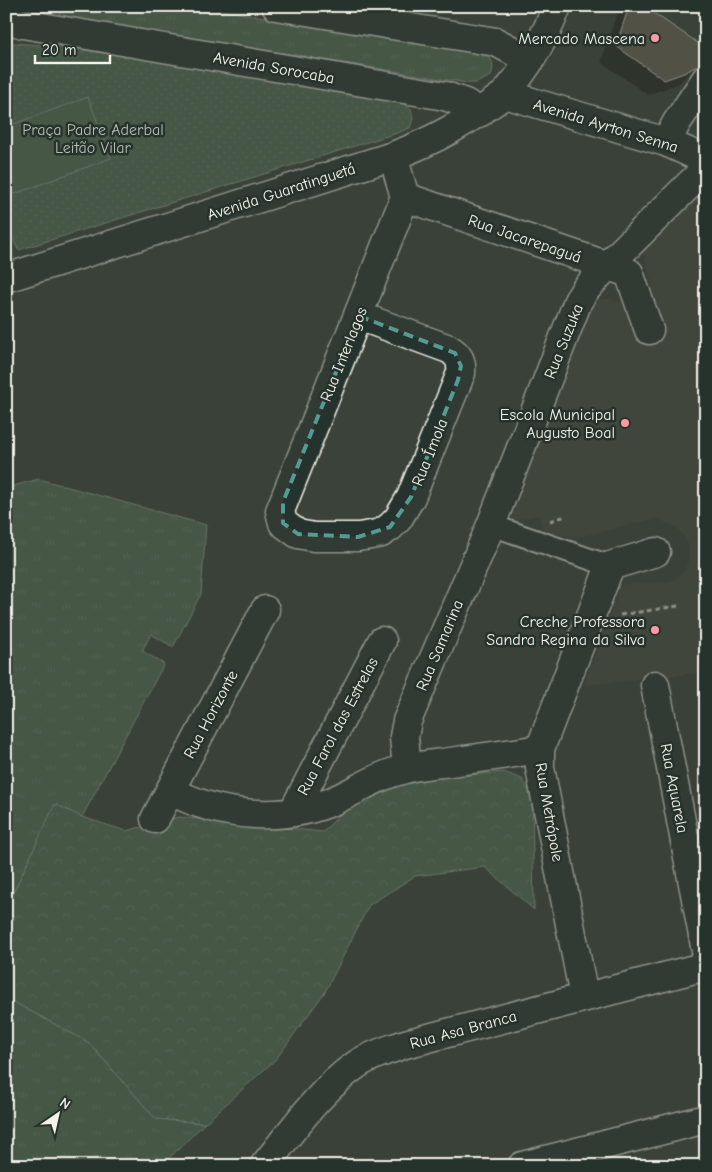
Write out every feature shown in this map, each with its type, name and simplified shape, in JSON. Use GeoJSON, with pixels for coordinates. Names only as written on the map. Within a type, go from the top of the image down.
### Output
{"type":"FeatureCollection","features":[{"type":"Feature","properties":{"kind":"street"},"geometry":{"type":"LineString","coordinates":[[6,18],[18,6]]}},
{"type":"Feature","properties":{"kind":"street"},"geometry":{"type":"LineString","coordinates":[[276,6],[496,42],[530,60]]}},
{"type":"Feature","properties":{"kind":"street","name":"Avenida Guaratinguetá"},"geometry":{"type":"LineString","coordinates":[[6,278],[393,156],[438,137],[481,112],[505,94],[530,60],[550,25],[557,6]]}},
{"type":"Feature","properties":{"kind":"street","name":"Avenida Sorocaba"},"geometry":{"type":"LineString","coordinates":[[6,18],[23,24],[445,96],[465,103],[481,112]]}},
{"type":"Feature","properties":{"kind":"street"},"geometry":{"type":"LineString","coordinates":[[666,142],[706,79]]}},
{"type":"Feature","properties":{"kind":"street","name":"Avenida Ayrton Senna"},"geometry":{"type":"LineString","coordinates":[[505,94],[666,142],[706,160]]}},
{"type":"Feature","properties":{"kind":"street"},"geometry":{"type":"LineString","coordinates":[[393,156],[405,197]]}},
{"type":"Feature","properties":{"kind":"street","name":"Rua Suzuka"},"geometry":{"type":"LineString","coordinates":[[491,525],[578,301],[585,290],[607,266],[706,168]]}},
{"type":"Feature","properties":{"kind":"street","name":"Rua Jacarepaguá"},"geometry":{"type":"LineString","coordinates":[[405,197],[629,273],[649,330]]}},
{"type":"Feature","properties":{"kind":"street","name":"Rua Interlagos"},"geometry":{"type":"LineString","coordinates":[[280,512],[405,197]]}},
{"type":"Feature","properties":{"kind":"street","name":"Rua Ímola"},"geometry":{"type":"LineString","coordinates":[[280,512],[283,523],[298,534],[314,537],[358,537],[381,532],[398,519],[405,510],[444,416],[461,373],[460,359],[455,353],[449,349],[359,316]]}},
{"type":"Feature","properties":{"kind":"street"},"geometry":{"type":"LineString","coordinates":[[491,525],[610,566],[656,552]]}},
{"type":"Feature","properties":{"kind":"street","name":"Rua Samarina"},"geometry":{"type":"LineString","coordinates":[[407,768],[404,737],[407,721],[491,525]]}},
{"type":"Feature","properties":{"kind":"street","name":"Rua Metrópole"},"geometry":{"type":"LineString","coordinates":[[584,998],[540,768],[540,749],[610,566]]}},
{"type":"Feature","properties":{"kind":"street","name":"Rua Horizonte"},"geometry":{"type":"LineString","coordinates":[[155,819],[265,610]]}},
{"type":"Feature","properties":{"kind":"street","name":"Rua Farol das Estrelas"},"geometry":{"type":"LineString","coordinates":[[292,812],[382,640]]}},
{"type":"Feature","properties":{"kind":"street","name":"Rua Aquarela"},"geometry":{"type":"LineString","coordinates":[[655,685],[706,951]]}},
{"type":"Feature","properties":{"kind":"street"},"geometry":{"type":"LineString","coordinates":[[170,790],[200,803],[227,810],[251,814],[292,812],[335,800],[368,782],[407,768],[540,749]]}},
{"type":"Feature","properties":{"kind":"street","name":"Rua Asa Branca"},"geometry":{"type":"LineString","coordinates":[[264,1166],[333,1084],[357,1064],[377,1054],[406,1044],[706,966]]}},
{"type":"Feature","properties":{"kind":"street"},"geometry":{"type":"LineString","coordinates":[[522,1166],[706,1119]]}},
{"type":"Feature","properties":{"kind":"path"},"geometry":{"type":"LineString","coordinates":[[547,522],[566,516]]}},
{"type":"Feature","properties":{"kind":"path"},"geometry":{"type":"LineString","coordinates":[[590,619],[678,606]]}},
{"type":"Feature","properties":{"kind":"highlighted area"},"geometry":{"type":"Polygon","coordinates":[[[359,316],[455,353],[461,366],[458,380],[411,497],[390,527],[358,537],[298,534],[283,523],[283,502],[359,316]]]}},
{"type":"Feature","properties":{"kind":"shaded area","name":"Escola Municipal Augusto Boal"},"geometry":{"type":"Polygon","coordinates":[[[697,196],[706,196],[706,672],[584,685],[620,588],[624,584],[668,583],[677,578],[685,570],[689,558],[689,546],[683,534],[674,526],[656,518],[572,537],[543,531],[539,515],[515,520],[509,513],[587,311],[593,303],[602,299],[610,299],[621,303],[627,309],[638,341],[664,330],[642,247],[697,196]]]}},
{"type":"Feature","properties":{"kind":"green space"},"geometry":{"type":"Polygon","coordinates":[[[29,6],[196,6],[484,53],[491,60],[493,69],[491,76],[476,83],[467,83],[27,11],[29,6]]]}},
{"type":"Feature","properties":{"kind":"green space","name":"Praça Padre Aderbal Leitão Vilar"},"geometry":{"type":"Polygon","coordinates":[[[6,44],[65,47],[389,98],[398,100],[411,109],[413,118],[410,128],[400,132],[18,250],[6,221],[6,44]]]}},
{"type":"Feature","properties":{"kind":"green space"},"geometry":{"type":"Polygon","coordinates":[[[88,97],[111,158],[6,197],[6,127],[88,97]]]}},
{"type":"Feature","properties":{"kind":"green space"},"geometry":{"type":"Polygon","coordinates":[[[39,479],[206,525],[201,594],[173,647],[151,634],[142,651],[164,664],[82,817],[55,805],[6,908],[6,488],[39,479]]]}},
{"type":"Feature","properties":{"kind":"green space"},"geometry":{"type":"Polygon","coordinates":[[[504,772],[522,779],[532,796],[534,910],[485,867],[415,876],[369,905],[325,992],[276,1059],[205,1123],[156,1119],[88,1042],[6,998],[6,908],[55,804],[82,817],[126,831],[179,817],[323,832],[350,804],[404,781],[504,772]]]}},
{"type":"Feature","properties":{"kind":"green space"},"geometry":{"type":"Polygon","coordinates":[[[6,998],[88,1042],[156,1119],[205,1123],[161,1166],[6,1166],[6,998]]]}},
{"type":"Feature","properties":{"kind":"building"},"geometry":{"type":"Polygon","coordinates":[[[629,6],[643,6],[704,47],[703,59],[699,65],[664,80],[616,46],[629,6]]]}},
{"type":"Feature","properties":{"kind":"place","name":"Mercado Mascena"},"geometry":{"type":"Point","coordinates":[655,38]}},
{"type":"Feature","properties":{"kind":"place","name":"Escola Municipal Augusto Boal"},"geometry":{"type":"Point","coordinates":[625,423]}},
{"type":"Feature","properties":{"kind":"place","name":"Creche Professora Sandra Regina da Silva"},"geometry":{"type":"Point","coordinates":[655,630]}}]}
